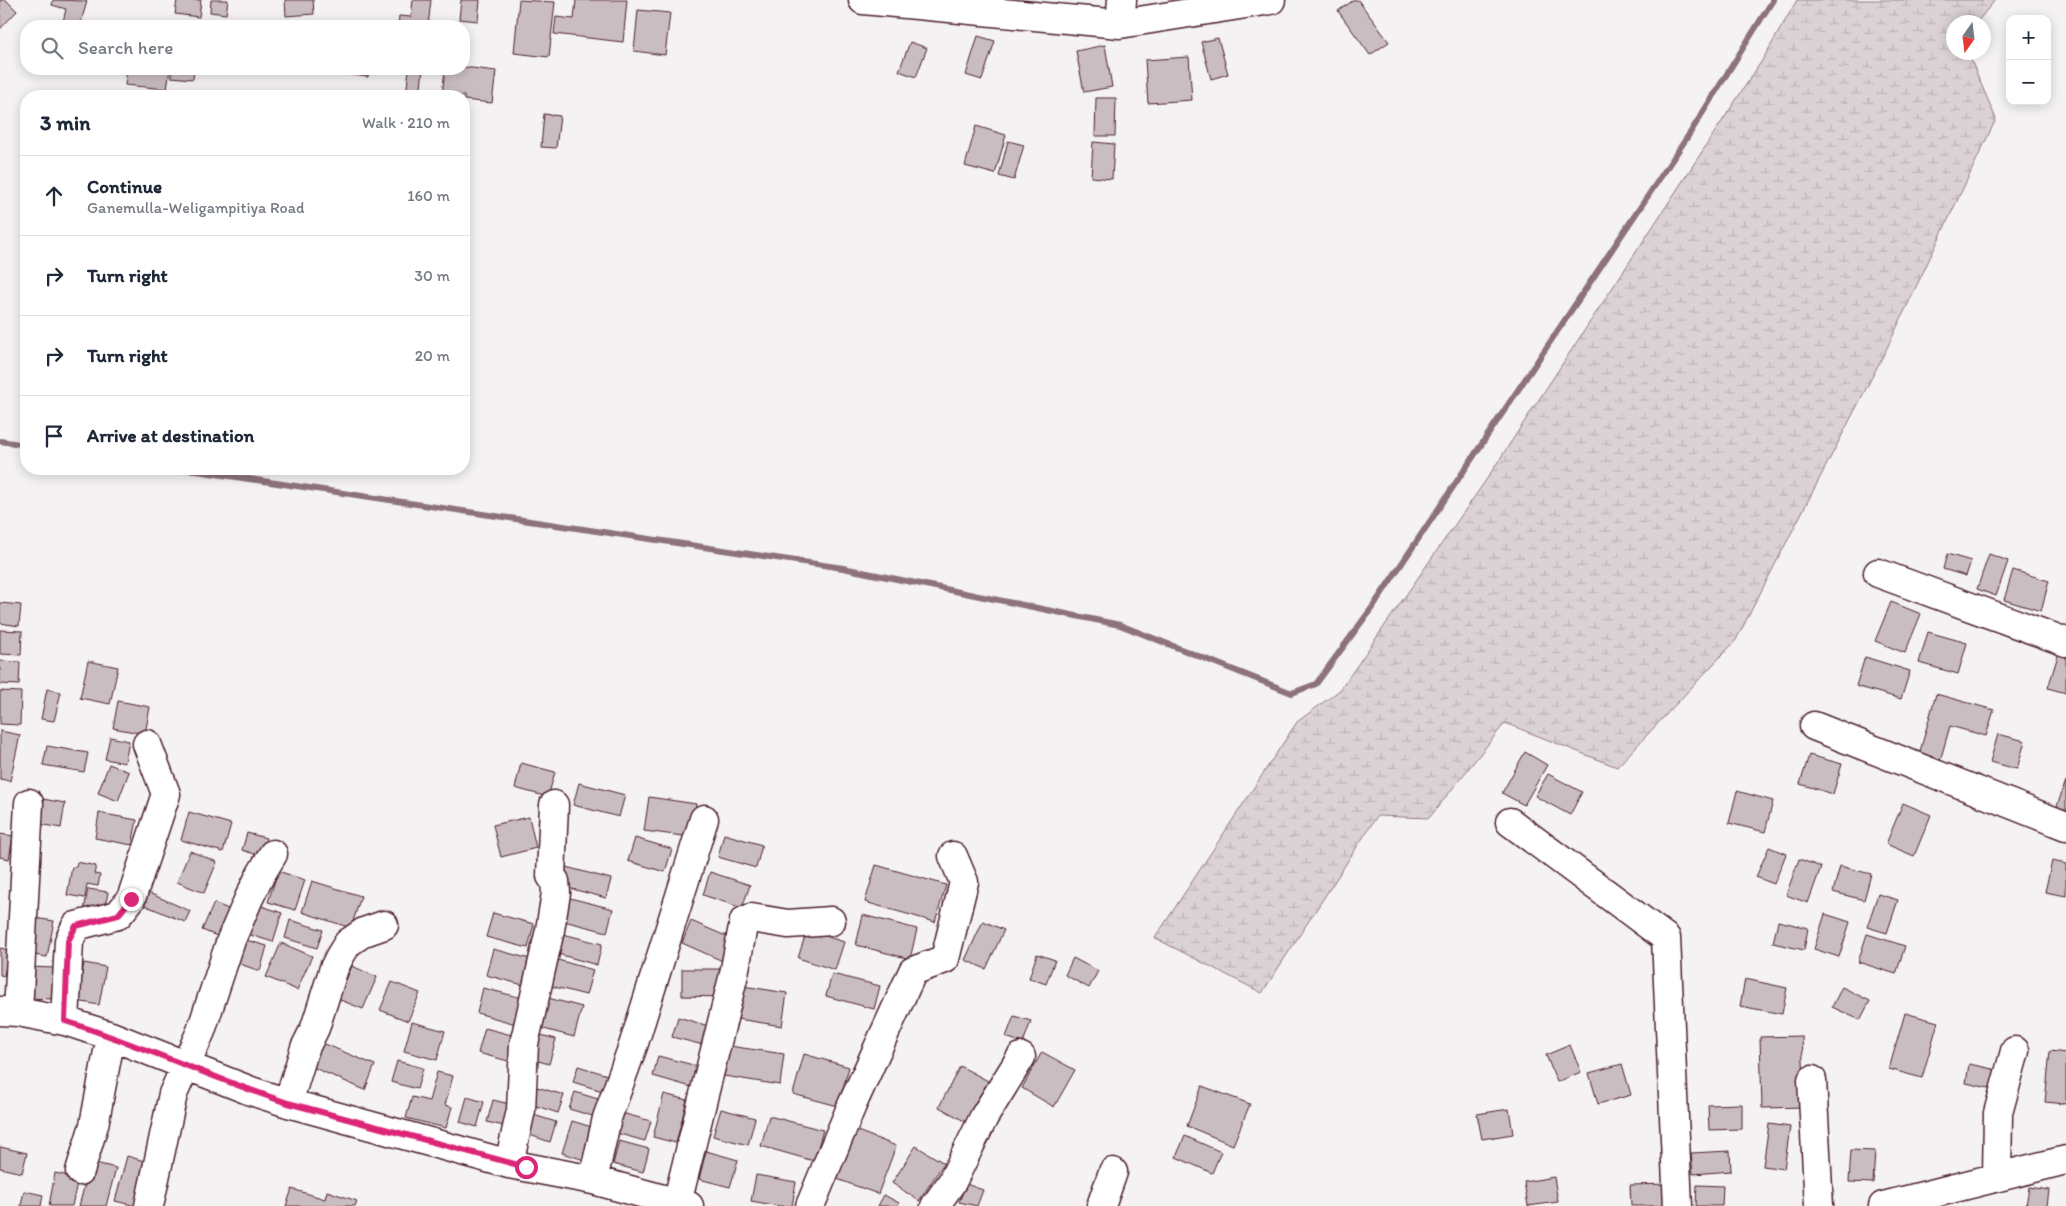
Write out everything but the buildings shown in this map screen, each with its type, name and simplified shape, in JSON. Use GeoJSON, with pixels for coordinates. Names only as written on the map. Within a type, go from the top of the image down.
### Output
{"type":"FeatureCollection","features":[{"type":"Feature","properties":{"kind":"street"},"geometry":{"type":"LineString","coordinates":[[863,0],[1121,12],[1271,0]]}},
{"type":"Feature","properties":{"kind":"street"},"geometry":{"type":"LineString","coordinates":[[1878,573],[2066,642]]}},
{"type":"Feature","properties":{"kind":"street"},"geometry":{"type":"LineString","coordinates":[[1814,726],[2066,826]]}},
{"type":"Feature","properties":{"kind":"street"},"geometry":{"type":"LineString","coordinates":[[65,1021],[68,941],[76,926],[118,915],[131,899],[166,794],[147,744]]}},
{"type":"Feature","properties":{"kind":"street"},"geometry":{"type":"LineString","coordinates":[[29,803],[9,1012],[65,1021],[111,1036],[184,1066],[288,1103],[509,1164],[593,1180],[683,1204],[744,921],[751,918],[788,924],[831,921]]}},
{"type":"Feature","properties":{"kind":"street"},"geometry":{"type":"LineString","coordinates":[[509,1164],[521,1110],[524,1044],[550,930],[556,893],[555,881],[551,876],[554,805]]}},
{"type":"Feature","properties":{"kind":"street"},"geometry":{"type":"LineString","coordinates":[[593,1180],[608,1118],[634,1043],[704,819]]}},
{"type":"Feature","properties":{"kind":"street"},"geometry":{"type":"LineString","coordinates":[[1510,822],[1666,938],[1678,1206]]}},
{"type":"Feature","properties":{"kind":"street"},"geometry":{"type":"LineString","coordinates":[[148,1206],[168,1112],[177,1081],[200,1031],[249,898],[273,854]]}},
{"type":"Feature","properties":{"kind":"street"},"geometry":{"type":"LineString","coordinates":[[810,1206],[852,1105],[913,971],[945,959],[964,882],[952,856]]}},
{"type":"Feature","properties":{"kind":"street"},"geometry":{"type":"LineString","coordinates":[[288,1103],[305,1048],[315,1028],[334,968],[340,956],[348,943],[364,932],[384,925]]}},
{"type":"Feature","properties":{"kind":"street"},"geometry":{"type":"LineString","coordinates":[[80,1171],[94,1125],[111,1036]]}},
{"type":"Feature","properties":{"kind":"street"},"geometry":{"type":"LineString","coordinates":[[1997,1177],[1998,1113],[2015,1051]]}},
{"type":"Feature","properties":{"kind":"street"},"geometry":{"type":"LineString","coordinates":[[935,1206],[952,1182],[984,1117],[1021,1057]]}},
{"type":"Feature","properties":{"kind":"street"},"geometry":{"type":"LineString","coordinates":[[1812,1080],[1819,1206]]}},
{"type":"Feature","properties":{"kind":"street"},"geometry":{"type":"LineString","coordinates":[[1883,1206],[2066,1160]]}},
{"type":"Feature","properties":{"kind":"street"},"geometry":{"type":"LineString","coordinates":[[1101,1206],[1113,1172]]}},
{"type":"Feature","properties":{"kind":"green space"},"geometry":{"type":"Polygon","coordinates":[[[1797,0],[1995,0],[1983,15],[1946,15],[1946,60],[1971,60],[1996,119],[1886,350],[1736,640],[1617,767],[1505,723],[1429,818],[1377,816],[1262,993],[1155,938],[1297,722],[1340,690],[1486,480],[1763,59],[1797,0]]]}},
{"type":"Feature","properties":{"kind":"waterway"},"geometry":{"type":"LineString","coordinates":[[223,475],[843,568],[1120,625],[1292,693],[1316,684],[1374,605],[1690,133],[1773,0]]}},
{"type":"Feature","properties":{"kind":"waterway"},"geometry":{"type":"LineString","coordinates":[[0,441],[20,444]]}},
{"type":"Feature","properties":{"kind":"route"},"geometry":{"type":"LineString","coordinates":[[131,899],[118,915],[76,926],[68,941],[65,1021],[111,1036],[184,1066],[288,1103],[377,1126],[509,1164],[526,1167]]}}]}
